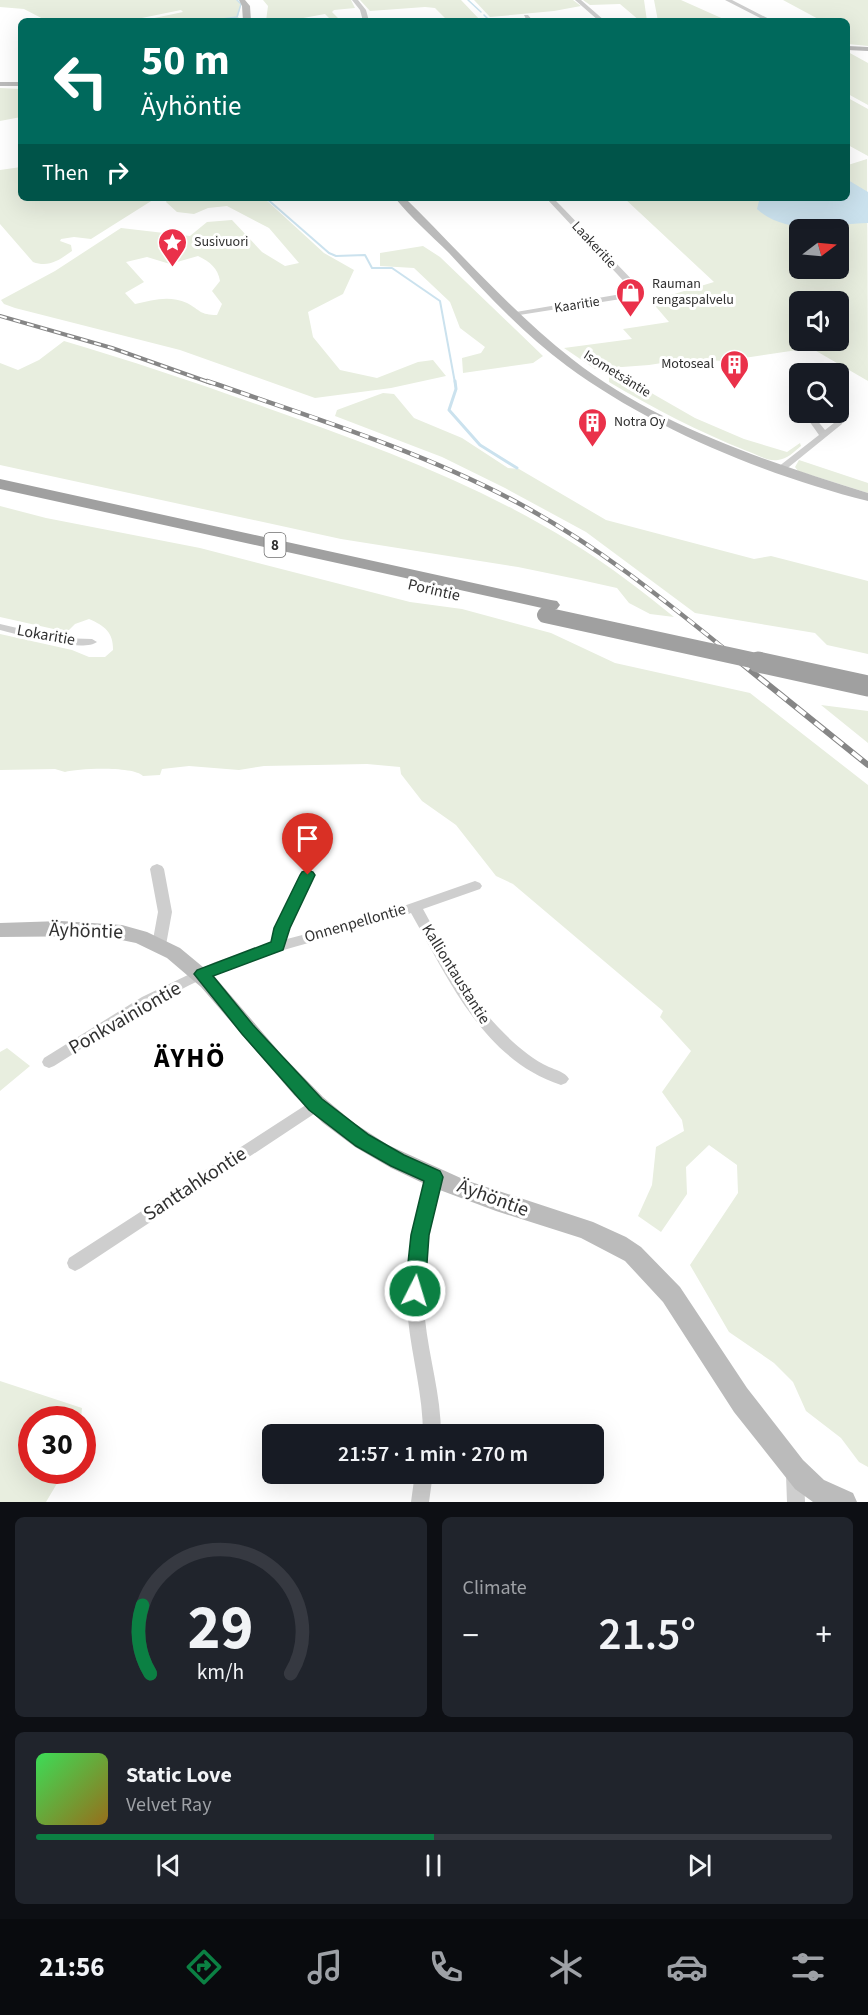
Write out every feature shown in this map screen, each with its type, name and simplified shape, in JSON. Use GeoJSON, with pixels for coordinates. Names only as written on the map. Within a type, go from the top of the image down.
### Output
{"type":"FeatureCollection","features":[{"type":"Feature","properties":{"kind":"highway","name":"Porintie"},"geometry":{"type":"LineString","coordinates":[[0,484],[868,686]]}},
{"type":"Feature","properties":{"kind":"highway","name":"Porintie"},"geometry":{"type":"LineString","coordinates":[[0,494],[868,676]]}},
{"type":"Feature","properties":{"kind":"main road"},"geometry":{"type":"LineString","coordinates":[[242,0],[246,6],[246,18]]}},
{"type":"Feature","properties":{"kind":"main road"},"geometry":{"type":"LineString","coordinates":[[850,48],[868,49]]}},
{"type":"Feature","properties":{"kind":"main road"},"geometry":{"type":"LineString","coordinates":[[0,84],[18,84]]}},
{"type":"Feature","properties":{"kind":"main road","name":"Isometsäntie"},"geometry":{"type":"LineString","coordinates":[[403,201],[516,314],[570,363],[623,397],[715,443],[782,469],[868,497]]}},
{"type":"Feature","properties":{"kind":"main road","name":"Äyhöntie"},"geometry":{"type":"LineString","coordinates":[[0,930],[114,930],[134,933],[159,945],[202,974],[315,1105],[363,1140],[397,1160],[434,1177],[514,1207],[579,1226],[617,1243],[647,1265],[680,1306],[733,1389],[795,1470],[814,1489],[844,1502]]}},
{"type":"Feature","properties":{"kind":"street"},"geometry":{"type":"LineString","coordinates":[[356,0],[365,18]]}},
{"type":"Feature","properties":{"kind":"street"},"geometry":{"type":"LineString","coordinates":[[578,0],[599,18]]}},
{"type":"Feature","properties":{"kind":"street"},"geometry":{"type":"LineString","coordinates":[[728,0],[764,18]]}},
{"type":"Feature","properties":{"kind":"street","name":"Laakeritie"},"geometry":{"type":"LineString","coordinates":[[552,201],[636,289],[637,294]]}},
{"type":"Feature","properties":{"kind":"street","name":"Kaaritie"},"geometry":{"type":"LineString","coordinates":[[516,314],[637,294]]}},
{"type":"Feature","properties":{"kind":"street"},"geometry":{"type":"LineString","coordinates":[[782,469],[823,434]]}},
{"type":"Feature","properties":{"kind":"street","name":"Lokaritie"},"geometry":{"type":"LineString","coordinates":[[0,627],[60,641],[92,642]]}},
{"type":"Feature","properties":{"kind":"street"},"geometry":{"type":"LineString","coordinates":[[157,869],[165,912],[159,945]]}},
{"type":"Feature","properties":{"kind":"street"},"geometry":{"type":"LineString","coordinates":[[278,946],[282,928],[308,875]]}},
{"type":"Feature","properties":{"kind":"street","name":"Onnenpellontie"},"geometry":{"type":"LineString","coordinates":[[202,974],[278,946],[377,920],[475,886]]}},
{"type":"Feature","properties":{"kind":"street","name":"Kalliontaustantie"},"geometry":{"type":"LineString","coordinates":[[414,906],[483,1020],[509,1050],[532,1065],[561,1079]]}},
{"type":"Feature","properties":{"kind":"street","name":"Ponkvainiontie"},"geometry":{"type":"LineString","coordinates":[[49,1062],[147,1001],[202,974]]}},
{"type":"Feature","properties":{"kind":"street","name":"Santtahkontie"},"geometry":{"type":"LineString","coordinates":[[75,1263],[315,1105]]}},
{"type":"Feature","properties":{"kind":"street"},"geometry":{"type":"LineString","coordinates":[[431,1424],[429,1382],[418,1338],[415,1291],[420,1235],[434,1177]]}},
{"type":"Feature","properties":{"kind":"street"},"geometry":{"type":"LineString","coordinates":[[795,1470],[796,1502]]}},
{"type":"Feature","properties":{"kind":"street"},"geometry":{"type":"LineString","coordinates":[[420,1502],[422,1484]]}},
{"type":"Feature","properties":{"kind":"green space"},"geometry":{"type":"Polygon","coordinates":[[[0,0],[237,0],[241,4],[239,18],[154,18],[183,12],[181,10],[142,18],[41,18],[24,9],[0,7],[0,0]]]}},
{"type":"Feature","properties":{"kind":"green space"},"geometry":{"type":"Polygon","coordinates":[[[263,0],[351,0],[355,8],[334,10],[332,12],[338,18],[329,18],[325,14],[303,18],[266,18],[268,6],[263,0]]]}},
{"type":"Feature","properties":{"kind":"green space"},"geometry":{"type":"Polygon","coordinates":[[[360,0],[461,0],[478,18],[445,18],[435,8],[425,7],[370,11],[360,0]]]}},
{"type":"Feature","properties":{"kind":"green space"},"geometry":{"type":"Polygon","coordinates":[[[474,0],[573,0],[581,6],[490,17],[474,0]]]}},
{"type":"Feature","properties":{"kind":"green space"},"geometry":{"type":"Polygon","coordinates":[[[583,0],[644,0],[647,18],[636,18],[620,4],[590,5],[583,0]]]}},
{"type":"Feature","properties":{"kind":"green space"},"geometry":{"type":"Polygon","coordinates":[[[654,0],[681,0],[721,18],[657,18],[654,0]]]}},
{"type":"Feature","properties":{"kind":"green space"},"geometry":{"type":"Polygon","coordinates":[[[783,0],[868,0],[868,46],[850,44],[850,18],[816,18],[783,0]]]}},
{"type":"Feature","properties":{"kind":"green space"},"geometry":{"type":"Polygon","coordinates":[[[850,53],[868,63],[868,105],[850,95],[850,53]]]}},
{"type":"Feature","properties":{"kind":"green space"},"geometry":{"type":"Polygon","coordinates":[[[0,88],[18,89],[18,118],[0,121],[0,88]]]}},
{"type":"Feature","properties":{"kind":"green space"},"geometry":{"type":"Polygon","coordinates":[[[850,99],[868,109],[868,156],[850,146],[850,99]]]}},
{"type":"Feature","properties":{"kind":"green space"},"geometry":{"type":"Polygon","coordinates":[[[867,159],[868,381],[849,370],[849,363],[837,363],[816,351],[849,351],[849,291],[789,291],[789,351],[791,351],[724,361],[688,359],[595,369],[564,348],[632,339],[623,329],[669,322],[651,301],[714,282],[627,201],[850,201],[850,164],[867,159]]]}},
{"type":"Feature","properties":{"kind":"green space"},"geometry":{"type":"Polygon","coordinates":[[[18,167],[18,201],[151,201],[91,239],[74,237],[61,239],[60,241],[71,245],[72,251],[54,262],[39,264],[33,262],[0,224],[0,170],[18,167]]]}},
{"type":"Feature","properties":{"kind":"green space"},"geometry":{"type":"Polygon","coordinates":[[[166,201],[267,201],[324,253],[354,270],[343,294],[308,312],[313,337],[340,370],[377,378],[418,362],[433,360],[446,376],[391,388],[315,398],[180,350],[15,308],[4,304],[1,300],[55,271],[121,228],[190,236],[207,222],[232,220],[262,252],[285,266],[299,263],[269,228],[227,206],[208,208],[194,214],[177,212],[166,201]],[[198,256],[170,264],[147,257],[126,262],[144,282],[125,293],[135,304],[174,299],[187,303],[203,313],[217,315],[222,304],[212,291],[220,281],[213,266],[198,256]]]}},
{"type":"Feature","properties":{"kind":"green space"},"geometry":{"type":"Polygon","coordinates":[[[423,246],[440,257],[543,356],[533,363],[463,373],[462,358],[481,353],[485,347],[460,328],[450,302],[414,268],[380,266],[380,253],[423,246]]]}},
{"type":"Feature","properties":{"kind":"green space"},"geometry":{"type":"Polygon","coordinates":[[[64,341],[166,373],[306,422],[461,483],[571,542],[598,559],[674,617],[650,614],[629,603],[617,588],[518,567],[341,539],[0,465],[0,363],[18,370],[39,360],[64,341]]]}},
{"type":"Feature","properties":{"kind":"green space"},"geometry":{"type":"Polygon","coordinates":[[[620,375],[695,418],[744,439],[787,452],[800,443],[801,446],[781,459],[770,460],[762,457],[694,428],[609,382],[609,377],[620,375]]]}},
{"type":"Feature","properties":{"kind":"green space"},"geometry":{"type":"Polygon","coordinates":[[[383,393],[394,394],[414,418],[462,438],[508,468],[519,469],[606,520],[754,559],[771,556],[868,581],[868,654],[827,645],[815,633],[695,613],[586,532],[442,457],[335,416],[337,410],[383,393]]]}},
{"type":"Feature","properties":{"kind":"green space"},"geometry":{"type":"Polygon","coordinates":[[[799,460],[868,483],[868,493],[798,471],[795,467],[799,460]]]}},
{"type":"Feature","properties":{"kind":"green space"},"geometry":{"type":"Polygon","coordinates":[[[0,506],[46,518],[200,548],[410,602],[462,609],[551,633],[615,663],[750,693],[868,785],[868,1467],[859,1462],[841,1438],[806,1411],[793,1382],[774,1363],[729,1332],[690,1265],[738,1193],[737,1165],[709,1145],[686,1167],[687,1194],[661,1232],[638,1216],[652,1185],[656,1147],[684,1131],[682,1120],[662,1092],[691,1051],[660,1017],[663,1011],[513,884],[496,876],[456,825],[422,801],[401,774],[400,767],[367,764],[264,766],[239,770],[189,766],[162,769],[160,775],[143,776],[129,771],[106,769],[65,772],[55,769],[0,770],[0,634],[72,650],[89,657],[105,657],[113,650],[112,639],[107,630],[89,619],[75,624],[67,632],[0,617],[0,506]]]}},
{"type":"Feature","properties":{"kind":"green space"},"geometry":{"type":"Polygon","coordinates":[[[821,705],[868,711],[868,743],[821,705]]]}},
{"type":"Feature","properties":{"kind":"green space"},"geometry":{"type":"Polygon","coordinates":[[[7,1048],[30,1066],[0,1091],[0,1052],[7,1048]]]}},
{"type":"Feature","properties":{"kind":"green space"},"geometry":{"type":"Polygon","coordinates":[[[0,1381],[76,1406],[18,1406],[18,1484],[57,1484],[46,1502],[0,1502],[0,1381]]]}},
{"type":"Feature","properties":{"kind":"water"},"geometry":{"type":"Polygon","coordinates":[[[850,181],[868,192],[868,223],[849,224],[849,219],[789,219],[789,225],[769,217],[757,209],[759,201],[850,201],[850,181]]]}},
{"type":"Feature","properties":{"kind":"waterway"},"geometry":{"type":"LineString","coordinates":[[230,18],[237,17],[241,4],[237,0]]}},
{"type":"Feature","properties":{"kind":"waterway"},"geometry":{"type":"LineString","coordinates":[[468,0],[481,12]]}},
{"type":"Feature","properties":{"kind":"waterway"},"geometry":{"type":"LineString","coordinates":[[484,15],[487,18]]}},
{"type":"Feature","properties":{"kind":"waterway"},"geometry":{"type":"LineString","coordinates":[[269,201],[329,253],[336,256],[365,255],[372,268],[392,268],[440,301],[455,383]]}},
{"type":"Feature","properties":{"kind":"waterway"},"geometry":{"type":"LineString","coordinates":[[455,381],[456,389],[449,410],[480,445],[517,468]]}},
{"type":"Feature","properties":{"kind":"railway"},"geometry":{"type":"LineString","coordinates":[[0,316],[112,348],[211,383]]}},
{"type":"Feature","properties":{"kind":"railway"},"geometry":{"type":"LineString","coordinates":[[207,381],[406,452],[483,485],[520,504],[607,559],[662,599],[742,663]]}},
{"type":"Feature","properties":{"kind":"railway"},"geometry":{"type":"LineString","coordinates":[[740,662],[868,765]]}},
{"type":"Feature","properties":{"kind":"place","name":"Susivuori"},"geometry":{"type":"Point","coordinates":[173,268]}},
{"type":"Feature","properties":{"kind":"place","name":"Rauman rengaspalvelu"},"geometry":{"type":"Point","coordinates":[631,318]}},
{"type":"Feature","properties":{"kind":"place","name":"Motoseal"},"geometry":{"type":"Point","coordinates":[735,390]}},
{"type":"Feature","properties":{"kind":"place","name":"Notra Oy"},"geometry":{"type":"Point","coordinates":[593,448]}},
{"type":"Feature","properties":{"kind":"district","name":"ÄYHÖ"},"geometry":{"type":"Point","coordinates":[190,1058]}},
{"type":"Feature","properties":{"kind":"route"},"geometry":{"type":"LineString","coordinates":[[308,875],[282,928],[278,946],[202,974],[315,1105],[363,1140],[397,1160],[434,1177],[420,1235],[415,1291]]}}]}
